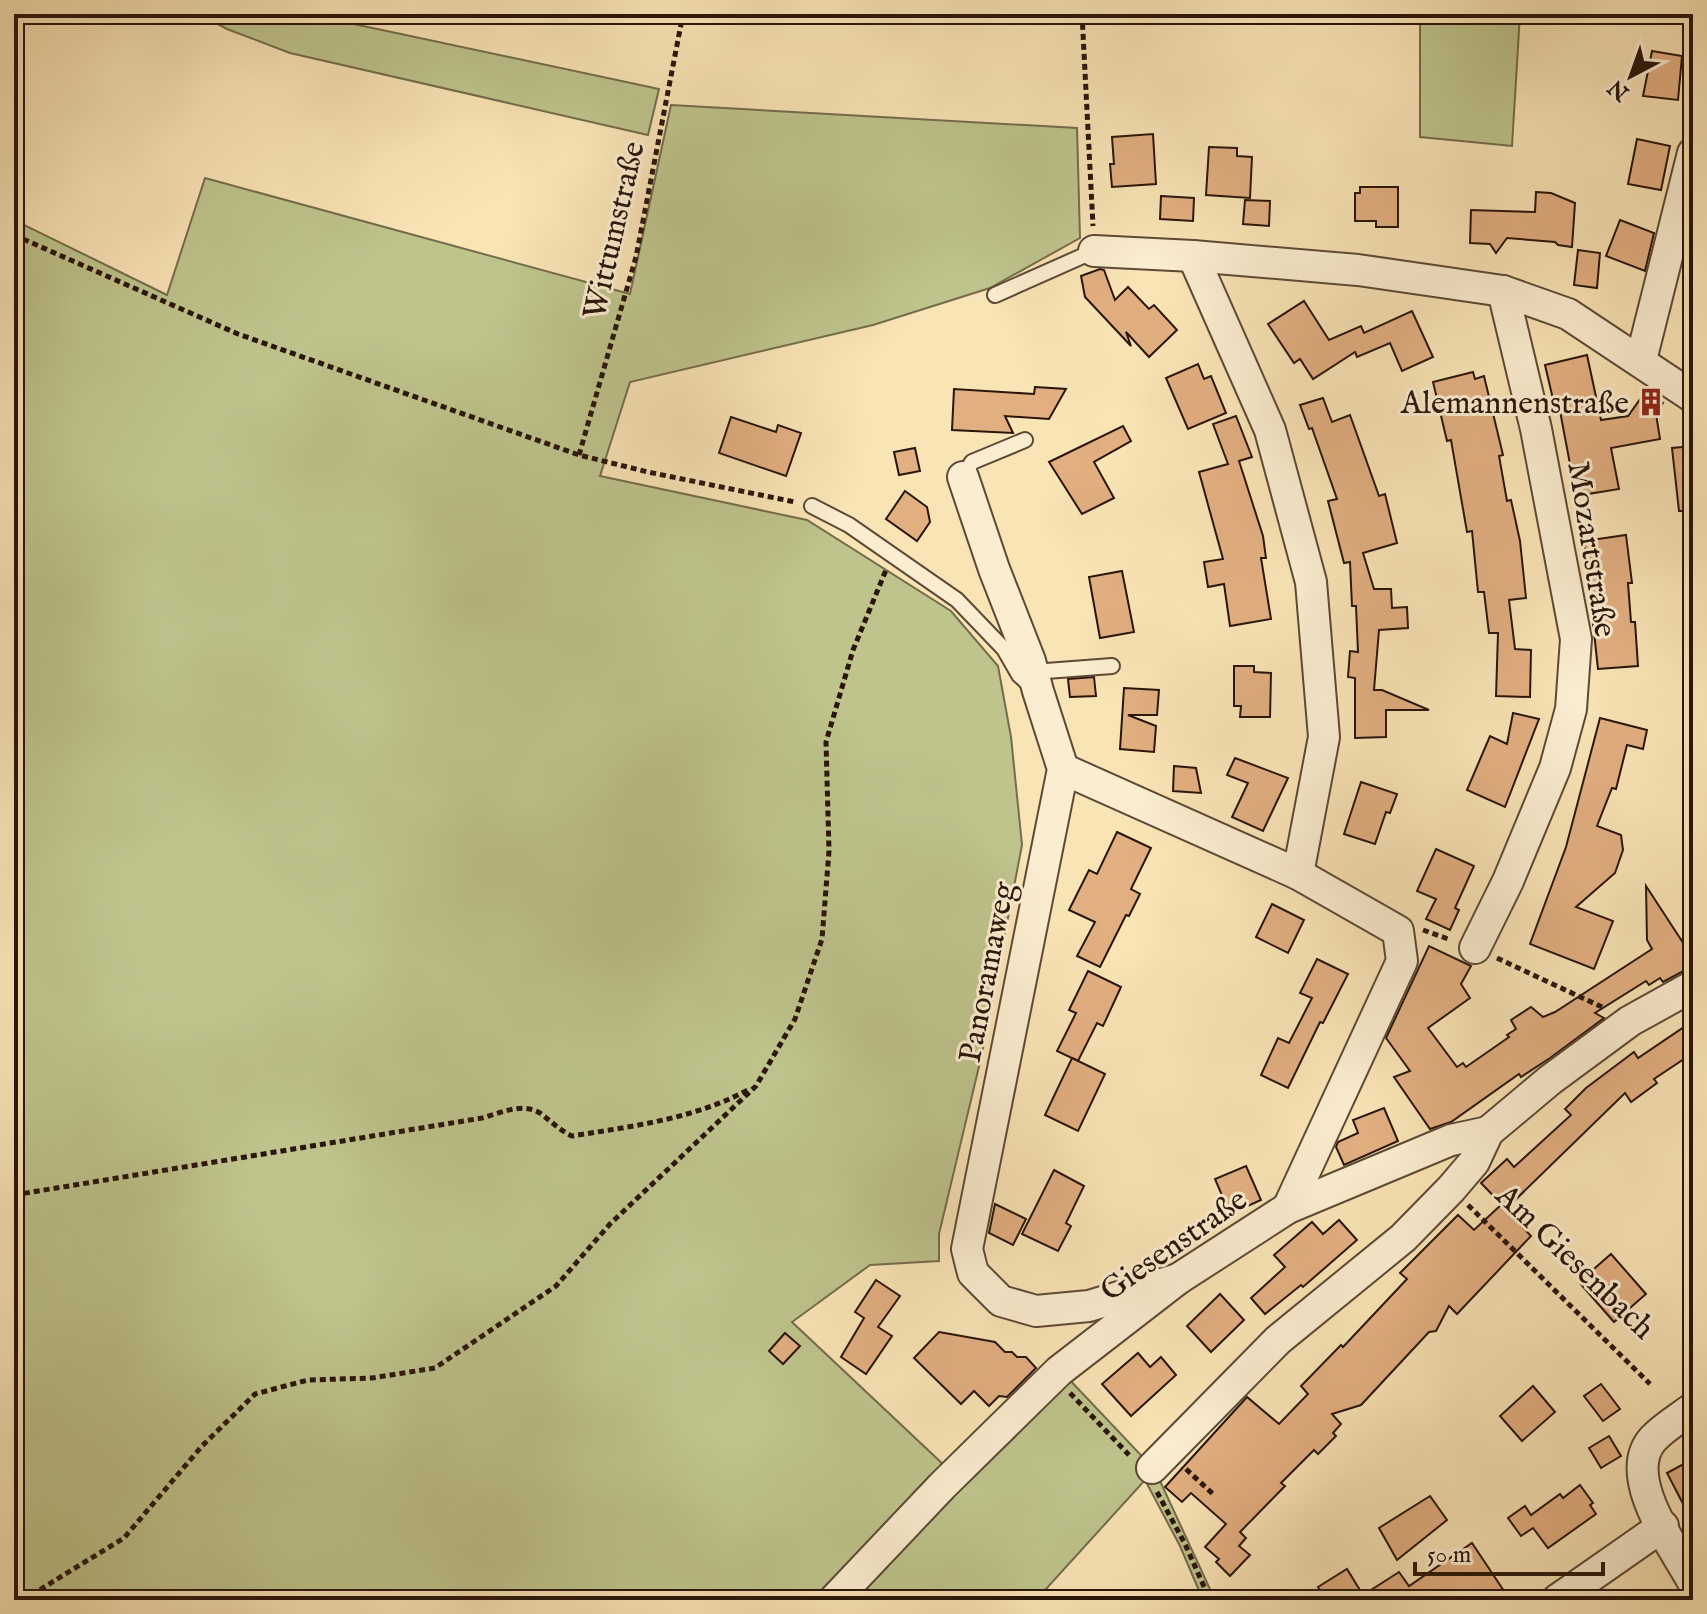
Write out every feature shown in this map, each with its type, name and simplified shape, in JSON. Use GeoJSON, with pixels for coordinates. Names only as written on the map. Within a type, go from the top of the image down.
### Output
{"type":"FeatureCollection","features":[{"type":"Feature","properties":{"kind":"street"},"geometry":{"type":"LineString","coordinates":[[1641,360],[1693,153]]}},
{"type":"Feature","properties":{"kind":"street"},"geometry":{"type":"LineString","coordinates":[[1094,251],[1358,270],[1503,291],[1568,314],[1693,397]]}},
{"type":"Feature","properties":{"kind":"street"},"geometry":{"type":"LineString","coordinates":[[1193,256],[1270,430],[1311,582],[1324,737],[1298,874]]}},
{"type":"Feature","properties":{"kind":"street","name":"Mozartstraße"},"geometry":{"type":"LineString","coordinates":[[1475,948],[1508,881],[1555,768],[1571,709],[1576,639],[1536,429],[1503,291]]}},
{"type":"Feature","properties":{"kind":"street","name":"Panoramaweg"},"geometry":{"type":"LineString","coordinates":[[963,477],[1063,769],[967,1249],[973,1273],[1001,1301],[1036,1311],[1089,1306],[1178,1279]]}},
{"type":"Feature","properties":{"kind":"street"},"geometry":{"type":"LineString","coordinates":[[1063,769],[1298,874],[1398,931],[1402,961],[1288,1208]]}},
{"type":"Feature","properties":{"kind":"street","name":"Giesenstraße"},"geometry":{"type":"LineString","coordinates":[[1155,1464],[1278,1340],[1403,1238],[1474,1162],[1488,1132],[1550,1080],[1630,1021],[1693,986]]}},
{"type":"Feature","properties":{"kind":"street","name":"Giesenstraße"},"geometry":{"type":"LineString","coordinates":[[834,1600],[942,1486],[1054,1376],[1178,1279],[1288,1208],[1451,1140],[1488,1132]]}},
{"type":"Feature","properties":{"kind":"street"},"geometry":{"type":"LineString","coordinates":[[1693,1408],[1652,1440],[1641,1461],[1644,1491],[1693,1582]]}},
{"type":"Feature","properties":{"kind":"street"},"geometry":{"type":"LineString","coordinates":[[1557,1600],[1663,1526]]}},
{"type":"Feature","properties":{"kind":"lane"},"geometry":{"type":"LineString","coordinates":[[995,295],[1094,251]]}},
{"type":"Feature","properties":{"kind":"lane"},"geometry":{"type":"LineString","coordinates":[[963,477],[972,462],[1025,440]]}},
{"type":"Feature","properties":{"kind":"lane"},"geometry":{"type":"LineString","coordinates":[[812,506],[849,525],[957,600],[1004,649],[1019,675],[1035,682],[1112,666]]}},
{"type":"Feature","properties":{"kind":"path","name":"Wittumstraße"},"geometry":{"type":"LineString","coordinates":[[579,455],[636,257],[683,14]]}},
{"type":"Feature","properties":{"kind":"path"},"geometry":{"type":"LineString","coordinates":[[1082,14],[1094,251]]}},
{"type":"Feature","properties":{"kind":"path"},"geometry":{"type":"LineString","coordinates":[[14,235],[238,334],[579,455],[812,506]]}},
{"type":"Feature","properties":{"kind":"path"},"geometry":{"type":"LineString","coordinates":[[23,1600],[124,1538],[202,1446],[255,1394],[308,1380],[372,1378],[435,1368],[556,1286],[610,1224],[756,1086],[795,1019],[822,939],[829,851],[826,742],[853,650],[891,555]]}},
{"type":"Feature","properties":{"kind":"path"},"geometry":{"type":"LineString","coordinates":[[1398,931],[1417,928],[1475,948],[1630,1021]]}},
{"type":"Feature","properties":{"kind":"path"},"geometry":{"type":"LineString","coordinates":[[14,1195],[482,1118],[524,1107],[539,1112],[572,1136],[681,1118],[720,1105],[756,1086]]}},
{"type":"Feature","properties":{"kind":"path","name":"Am Giesenbach"},"geometry":{"type":"LineString","coordinates":[[1451,1189],[1650,1384]]}},
{"type":"Feature","properties":{"kind":"path"},"geometry":{"type":"LineString","coordinates":[[1054,1376],[1155,1464],[1214,1495]]}},
{"type":"Feature","properties":{"kind":"path"},"geometry":{"type":"LineString","coordinates":[[1155,1464],[1210,1600]]}},
{"type":"Feature","properties":{"kind":"green space"},"geometry":{"type":"Polygon","coordinates":[[[199,14],[307,14],[659,89],[648,135],[290,53],[227,29],[199,14]]]}},
{"type":"Feature","properties":{"kind":"green space"},"geometry":{"type":"Polygon","coordinates":[[[1420,14],[1520,14],[1512,146],[1420,137],[1420,14]]]}},
{"type":"Feature","properties":{"kind":"green space"},"geometry":{"type":"Polygon","coordinates":[[[671,105],[1077,128],[1080,238],[990,288],[873,325],[630,382],[600,476],[807,520],[951,611],[998,666],[1011,737],[1022,845],[981,1058],[939,1234],[939,1261],[870,1265],[792,1322],[962,1482],[1066,1376],[1155,1470],[1215,1600],[1203,1600],[1180,1546],[1145,1480],[1036,1600],[14,1600],[14,220],[167,295],[205,178],[630,294],[671,105]]]}},
{"type":"Feature","properties":{"kind":"building"},"geometry":{"type":"Polygon","coordinates":[[[1652,51],[1682,56],[1678,100],[1643,96],[1652,51]]]}},
{"type":"Feature","properties":{"kind":"building"},"geometry":{"type":"Polygon","coordinates":[[[1153,134],[1156,184],[1112,187],[1112,137],[1153,134]]]}},
{"type":"Feature","properties":{"kind":"building"},"geometry":{"type":"Polygon","coordinates":[[[1637,139],[1670,146],[1661,190],[1628,184],[1637,139]]]}},
{"type":"Feature","properties":{"kind":"building"},"geometry":{"type":"Polygon","coordinates":[[[1209,147],[1237,148],[1237,156],[1252,157],[1250,198],[1206,195],[1209,147]]]}},
{"type":"Feature","properties":{"kind":"building"},"geometry":{"type":"Polygon","coordinates":[[[1360,187],[1398,187],[1398,227],[1376,227],[1376,221],[1355,221],[1355,193],[1360,193],[1360,187]]]}},
{"type":"Feature","properties":{"kind":"building"},"geometry":{"type":"Polygon","coordinates":[[[1536,192],[1551,193],[1575,203],[1572,247],[1555,242],[1507,238],[1496,253],[1490,244],[1470,243],[1471,210],[1535,212],[1536,192]]]}},
{"type":"Feature","properties":{"kind":"building"},"geometry":{"type":"Polygon","coordinates":[[[1161,196],[1194,198],[1193,221],[1160,219],[1161,196]]]}},
{"type":"Feature","properties":{"kind":"building"},"geometry":{"type":"Polygon","coordinates":[[[1245,200],[1270,201],[1269,226],[1243,224],[1245,200]]]}},
{"type":"Feature","properties":{"kind":"building"},"geometry":{"type":"Polygon","coordinates":[[[1620,220],[1654,233],[1645,271],[1606,256],[1620,220]]]}},
{"type":"Feature","properties":{"kind":"building"},"geometry":{"type":"Polygon","coordinates":[[[1578,250],[1600,253],[1597,288],[1574,285],[1578,250]]]}},
{"type":"Feature","properties":{"kind":"building"},"geometry":{"type":"Polygon","coordinates":[[[1104,270],[1115,300],[1128,287],[1149,309],[1154,305],[1177,330],[1149,357],[1126,332],[1131,346],[1085,297],[1081,276],[1104,270]]]}},
{"type":"Feature","properties":{"kind":"building"},"geometry":{"type":"Polygon","coordinates":[[[1304,301],[1329,340],[1361,326],[1364,333],[1412,311],[1433,357],[1402,371],[1390,343],[1357,357],[1355,352],[1313,379],[1300,359],[1294,363],[1268,324],[1304,301]]]}},
{"type":"Feature","properties":{"kind":"building"},"geometry":{"type":"Polygon","coordinates":[[[1587,355],[1601,420],[1628,416],[1646,391],[1663,403],[1656,414],[1660,439],[1611,448],[1619,489],[1576,496],[1560,411],[1556,412],[1545,365],[1587,355]]]}},
{"type":"Feature","properties":{"kind":"building"},"geometry":{"type":"Polygon","coordinates":[[[1198,364],[1204,379],[1211,376],[1226,413],[1188,429],[1166,378],[1198,364]]]}},
{"type":"Feature","properties":{"kind":"building"},"geometry":{"type":"Polygon","coordinates":[[[1473,372],[1475,379],[1484,376],[1503,455],[1499,456],[1507,501],[1511,500],[1520,541],[1526,598],[1509,600],[1515,649],[1531,650],[1530,697],[1496,696],[1498,633],[1489,633],[1484,592],[1478,592],[1472,531],[1467,532],[1451,440],[1447,441],[1433,382],[1473,372]]]}},
{"type":"Feature","properties":{"kind":"building"},"geometry":{"type":"Polygon","coordinates":[[[1035,387],[1066,389],[1049,419],[1005,416],[1013,433],[952,430],[954,389],[1034,394],[1035,387]]]}},
{"type":"Feature","properties":{"kind":"building"},"geometry":{"type":"Polygon","coordinates":[[[1323,398],[1332,422],[1350,415],[1379,496],[1385,494],[1397,543],[1363,553],[1374,589],[1391,589],[1392,608],[1407,607],[1408,628],[1379,630],[1374,690],[1382,690],[1429,710],[1386,710],[1386,737],[1355,738],[1355,678],[1348,677],[1350,651],[1358,652],[1350,562],[1344,563],[1328,501],[1337,499],[1312,428],[1309,429],[1300,405],[1323,398]]]}},
{"type":"Feature","properties":{"kind":"building"},"geometry":{"type":"Polygon","coordinates":[[[1236,416],[1252,457],[1239,461],[1263,536],[1266,558],[1261,558],[1271,619],[1230,626],[1224,584],[1208,587],[1204,562],[1223,559],[1199,472],[1228,464],[1213,424],[1236,416]]]}},
{"type":"Feature","properties":{"kind":"building"},"geometry":{"type":"Polygon","coordinates":[[[731,417],[776,432],[778,425],[801,433],[786,476],[719,453],[731,417]]]}},
{"type":"Feature","properties":{"kind":"building"},"geometry":{"type":"Polygon","coordinates":[[[1123,426],[1131,441],[1094,462],[1114,498],[1082,514],[1049,462],[1123,426]]]}},
{"type":"Feature","properties":{"kind":"building"},"geometry":{"type":"Polygon","coordinates":[[[1693,446],[1693,511],[1679,511],[1672,448],[1693,446]]]}},
{"type":"Feature","properties":{"kind":"building"},"geometry":{"type":"Polygon","coordinates":[[[915,448],[920,471],[899,475],[894,452],[915,448]]]}},
{"type":"Feature","properties":{"kind":"building"},"geometry":{"type":"Polygon","coordinates":[[[905,491],[927,507],[930,522],[917,541],[886,519],[905,491]]]}},
{"type":"Feature","properties":{"kind":"building"},"geometry":{"type":"Polygon","coordinates":[[[1626,535],[1632,583],[1628,583],[1631,622],[1635,622],[1638,666],[1598,669],[1584,541],[1626,535]]]}},
{"type":"Feature","properties":{"kind":"building"},"geometry":{"type":"Polygon","coordinates":[[[1122,571],[1134,632],[1100,638],[1089,577],[1122,571]]]}},
{"type":"Feature","properties":{"kind":"building"},"geometry":{"type":"Polygon","coordinates":[[[1234,666],[1254,666],[1254,672],[1271,673],[1270,717],[1240,717],[1241,706],[1234,706],[1234,666]]]}},
{"type":"Feature","properties":{"kind":"building"},"geometry":{"type":"Polygon","coordinates":[[[1094,677],[1096,696],[1070,697],[1068,679],[1094,677]]]}},
{"type":"Feature","properties":{"kind":"building"},"geometry":{"type":"Polygon","coordinates":[[[1124,688],[1159,690],[1157,715],[1128,715],[1156,726],[1154,752],[1120,749],[1124,688]]]}},
{"type":"Feature","properties":{"kind":"building"},"geometry":{"type":"Polygon","coordinates":[[[1513,713],[1539,719],[1505,807],[1467,790],[1490,736],[1507,744],[1513,713]]]}},
{"type":"Feature","properties":{"kind":"building"},"geometry":{"type":"Polygon","coordinates":[[[1600,718],[1647,730],[1643,749],[1627,745],[1616,789],[1612,788],[1597,826],[1621,835],[1623,850],[1615,873],[1576,907],[1613,921],[1594,969],[1530,944],[1566,847],[1600,718]]]}},
{"type":"Feature","properties":{"kind":"building"},"geometry":{"type":"Polygon","coordinates":[[[1235,758],[1288,778],[1263,831],[1232,817],[1248,783],[1227,775],[1235,758]]]}},
{"type":"Feature","properties":{"kind":"building"},"geometry":{"type":"Polygon","coordinates":[[[1174,766],[1196,768],[1201,793],[1173,791],[1174,766]]]}},
{"type":"Feature","properties":{"kind":"building"},"geometry":{"type":"Polygon","coordinates":[[[1361,782],[1397,794],[1390,813],[1386,812],[1375,844],[1344,834],[1361,782]]]}},
{"type":"Feature","properties":{"kind":"building"},"geometry":{"type":"Polygon","coordinates":[[[1117,832],[1151,848],[1131,889],[1140,894],[1100,967],[1077,956],[1095,922],[1069,910],[1089,870],[1097,874],[1117,832]]]}},
{"type":"Feature","properties":{"kind":"building"},"geometry":{"type":"Polygon","coordinates":[[[1436,849],[1474,866],[1455,908],[1459,910],[1450,930],[1426,919],[1436,899],[1417,891],[1436,849]]]}},
{"type":"Feature","properties":{"kind":"building"},"geometry":{"type":"Polygon","coordinates":[[[1646,886],[1693,958],[1693,966],[1663,982],[1660,978],[1649,985],[1646,981],[1595,1013],[1604,1018],[1550,1058],[1521,1077],[1519,1074],[1451,1122],[1430,1129],[1394,1077],[1410,1071],[1386,1038],[1429,946],[1471,966],[1461,984],[1470,998],[1428,1028],[1457,1067],[1463,1063],[1466,1067],[1509,1037],[1507,1035],[1516,1029],[1511,1020],[1531,1007],[1543,1017],[1555,1012],[1652,949],[1647,940],[1646,886]]]}},
{"type":"Feature","properties":{"kind":"building"},"geometry":{"type":"Polygon","coordinates":[[[1272,904],[1304,920],[1288,953],[1256,937],[1272,904]]]}},
{"type":"Feature","properties":{"kind":"building"},"geometry":{"type":"Polygon","coordinates":[[[1317,959],[1348,974],[1323,1023],[1320,1022],[1288,1088],[1261,1075],[1278,1038],[1289,1043],[1312,998],[1300,993],[1317,959]]]}},
{"type":"Feature","properties":{"kind":"building"},"geometry":{"type":"Polygon","coordinates":[[[1088,971],[1121,987],[1103,1026],[1097,1023],[1078,1061],[1057,1051],[1076,1013],[1069,1010],[1088,971]]]}},
{"type":"Feature","properties":{"kind":"building"},"geometry":{"type":"Polygon","coordinates":[[[1693,1021],[1693,1053],[1654,1079],[1657,1083],[1631,1102],[1625,1093],[1506,1209],[1481,1183],[1507,1159],[1514,1167],[1571,1115],[1565,1109],[1586,1088],[1634,1052],[1638,1058],[1693,1021]]]}},
{"type":"Feature","properties":{"kind":"building"},"geometry":{"type":"Polygon","coordinates":[[[1072,1058],[1105,1074],[1078,1131],[1045,1115],[1072,1058]]]}},
{"type":"Feature","properties":{"kind":"building"},"geometry":{"type":"Polygon","coordinates":[[[1384,1108],[1398,1141],[1344,1165],[1336,1147],[1338,1142],[1358,1133],[1353,1120],[1384,1108]]]}},
{"type":"Feature","properties":{"kind":"building"},"geometry":{"type":"Polygon","coordinates":[[[1246,1166],[1261,1200],[1230,1214],[1215,1179],[1246,1166]]]}},
{"type":"Feature","properties":{"kind":"building"},"geometry":{"type":"Polygon","coordinates":[[[1054,1170],[1084,1186],[1066,1223],[1071,1226],[1058,1251],[1022,1234],[1054,1170]]]}},
{"type":"Feature","properties":{"kind":"building"},"geometry":{"type":"Polygon","coordinates":[[[995,1204],[1026,1219],[1013,1245],[989,1233],[995,1204]]]}},
{"type":"Feature","properties":{"kind":"building"},"geometry":{"type":"Polygon","coordinates":[[[1501,1205],[1531,1236],[1457,1314],[1449,1306],[1436,1331],[1429,1332],[1361,1405],[1332,1414],[1341,1424],[1333,1433],[1336,1436],[1318,1454],[1314,1450],[1281,1483],[1285,1486],[1240,1532],[1246,1538],[1239,1546],[1250,1555],[1230,1576],[1216,1562],[1219,1559],[1205,1547],[1226,1524],[1191,1493],[1182,1502],[1165,1487],[1247,1397],[1279,1424],[1308,1394],[1301,1386],[1407,1279],[1400,1273],[1458,1215],[1474,1230],[1501,1205]]]}},
{"type":"Feature","properties":{"kind":"building"},"geometry":{"type":"Polygon","coordinates":[[[1339,1220],[1357,1240],[1303,1287],[1301,1285],[1265,1314],[1251,1298],[1285,1267],[1274,1255],[1312,1222],[1323,1234],[1339,1220]]]}},
{"type":"Feature","properties":{"kind":"building"},"geometry":{"type":"Polygon","coordinates":[[[1611,1254],[1646,1294],[1614,1322],[1579,1282],[1611,1254]]]}},
{"type":"Feature","properties":{"kind":"building"},"geometry":{"type":"Polygon","coordinates":[[[876,1280],[900,1296],[878,1327],[892,1336],[866,1374],[841,1357],[864,1318],[855,1312],[876,1280]]]}},
{"type":"Feature","properties":{"kind":"building"},"geometry":{"type":"Polygon","coordinates":[[[1220,1294],[1244,1320],[1211,1352],[1187,1326],[1220,1294]]]}},
{"type":"Feature","properties":{"kind":"building"},"geometry":{"type":"Polygon","coordinates":[[[939,1332],[995,1342],[1005,1352],[1026,1357],[1036,1368],[1007,1397],[999,1396],[989,1406],[974,1391],[961,1404],[914,1358],[939,1332]]]}},
{"type":"Feature","properties":{"kind":"building"},"geometry":{"type":"Polygon","coordinates":[[[785,1333],[800,1346],[783,1364],[769,1351],[785,1333]]]}},
{"type":"Feature","properties":{"kind":"building"},"geometry":{"type":"Polygon","coordinates":[[[1138,1353],[1150,1367],[1161,1357],[1176,1375],[1131,1416],[1102,1384],[1138,1353]]]}},
{"type":"Feature","properties":{"kind":"building"},"geometry":{"type":"Polygon","coordinates":[[[1601,1384],[1620,1409],[1603,1421],[1584,1396],[1601,1384]]]}},
{"type":"Feature","properties":{"kind":"building"},"geometry":{"type":"Polygon","coordinates":[[[1533,1386],[1555,1412],[1522,1441],[1500,1416],[1533,1386]]]}},
{"type":"Feature","properties":{"kind":"building"},"geometry":{"type":"Polygon","coordinates":[[[1609,1436],[1621,1456],[1601,1468],[1589,1448],[1609,1436]]]}},
{"type":"Feature","properties":{"kind":"building"},"geometry":{"type":"Polygon","coordinates":[[[1693,1459],[1693,1523],[1667,1473],[1693,1459]]]}},
{"type":"Feature","properties":{"kind":"building"},"geometry":{"type":"Polygon","coordinates":[[[1580,1485],[1593,1503],[1590,1505],[1596,1514],[1548,1548],[1533,1528],[1521,1536],[1508,1518],[1525,1506],[1531,1515],[1560,1494],[1563,1498],[1580,1485]]]}},
{"type":"Feature","properties":{"kind":"building"},"geometry":{"type":"Polygon","coordinates":[[[1430,1496],[1447,1520],[1397,1560],[1379,1528],[1430,1496]]]}},
{"type":"Feature","properties":{"kind":"building"},"geometry":{"type":"Polygon","coordinates":[[[1472,1543],[1510,1600],[1326,1600],[1318,1587],[1347,1569],[1363,1595],[1399,1572],[1409,1586],[1472,1543]]]}},
{"type":"Feature","properties":{"kind":"place","name":"Alemannenstraße"},"geometry":{"type":"Point","coordinates":[1651,402]}}]}
